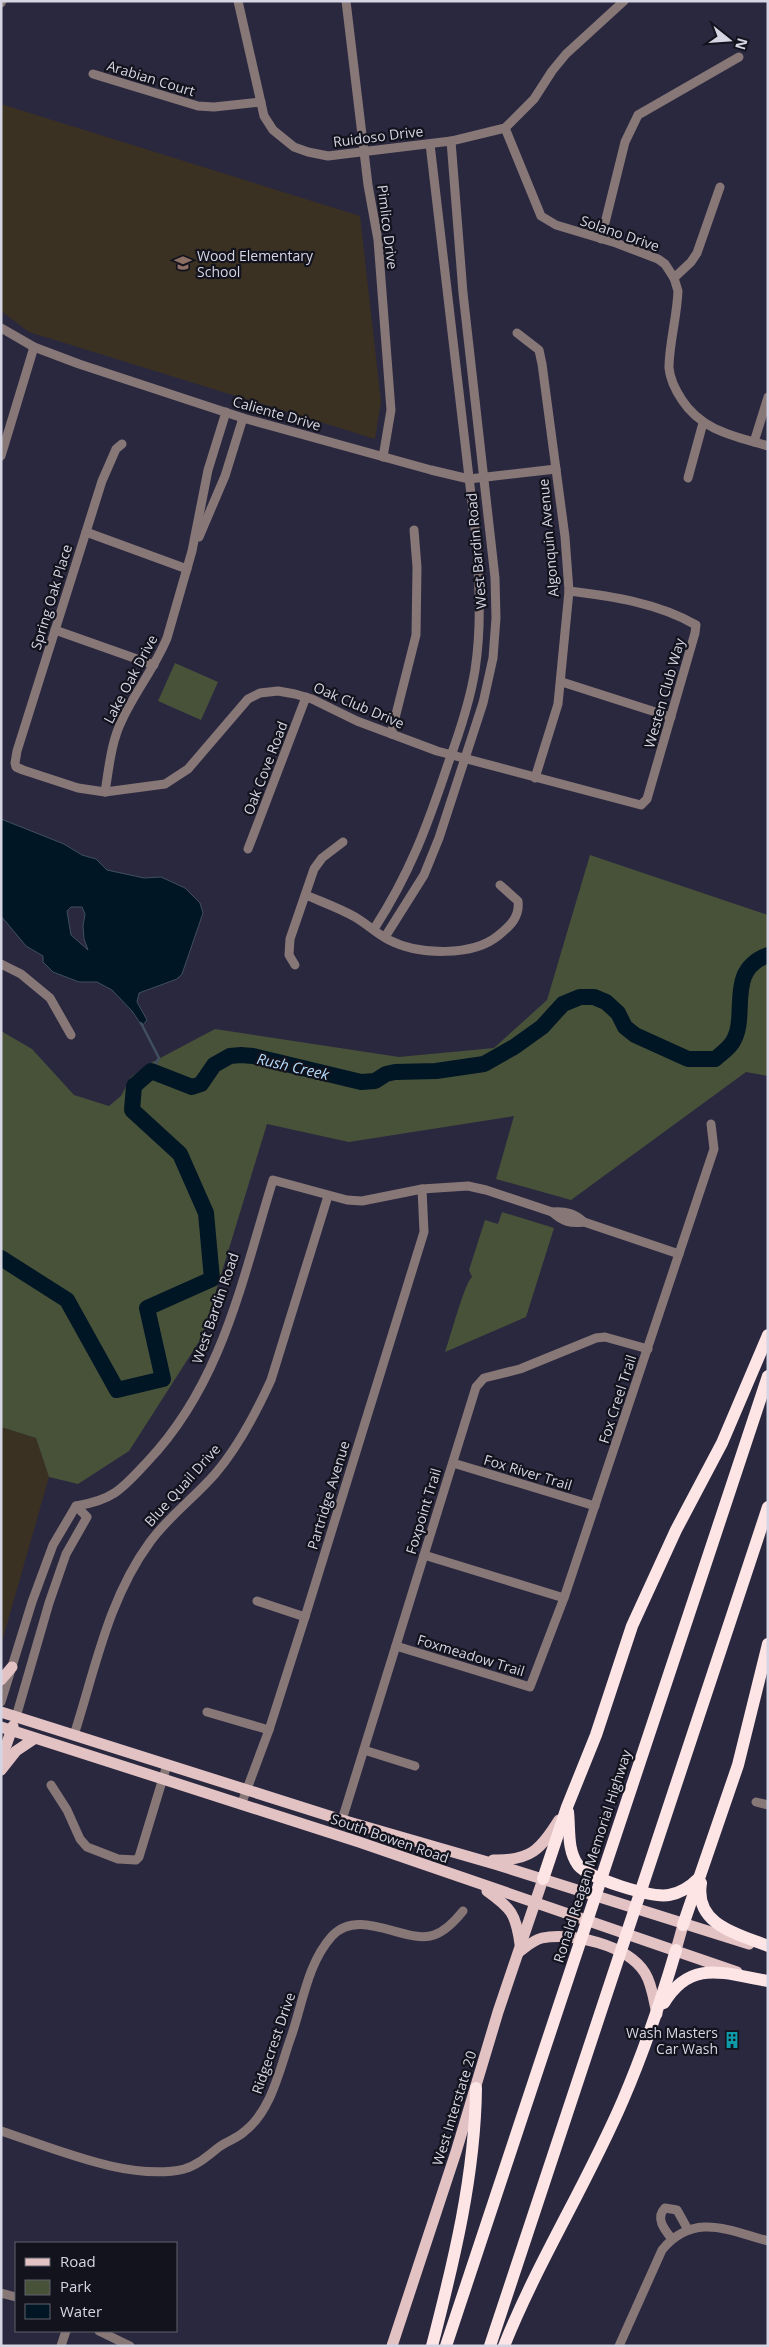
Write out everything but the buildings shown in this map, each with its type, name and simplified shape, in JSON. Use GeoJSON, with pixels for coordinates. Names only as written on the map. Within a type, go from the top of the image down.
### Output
{"type":"FeatureCollection","features":[{"type":"Feature","properties":{"kind":"highway"},"geometry":{"type":"LineString","coordinates":[[543,1879],[567,1808],[596,1735],[632,1626],[676,1530],[722,1443],[768,1335]]}},
{"type":"Feature","properties":{"kind":"highway","name":"Ronald Reagan Memorial Highway"},"geometry":{"type":"LineString","coordinates":[[446,2346],[768,1376]]}},
{"type":"Feature","properties":{"kind":"highway"},"geometry":{"type":"LineString","coordinates":[[490,2346],[768,1507]]}},
{"type":"Feature","properties":{"kind":"highway"},"geometry":{"type":"LineString","coordinates":[[683,1925],[738,1765],[768,1644]]}},
{"type":"Feature","properties":{"kind":"highway"},"geometry":{"type":"LineString","coordinates":[[567,1808],[572,1855],[585,1871],[644,1892],[662,1896],[683,1890],[700,1877]]}},
{"type":"Feature","properties":{"kind":"highway"},"geometry":{"type":"LineString","coordinates":[[707,1856],[700,1893],[704,1908],[710,1919],[722,1928],[768,1948]]}},
{"type":"Feature","properties":{"kind":"highway"},"geometry":{"type":"LineString","coordinates":[[504,2346],[533,2281],[623,2101],[657,2014],[676,1950]]}},
{"type":"Feature","properties":{"kind":"highway"},"geometry":{"type":"LineString","coordinates":[[657,2014],[677,1985],[691,1976],[712,1972],[768,1981]]}},
{"type":"Feature","properties":{"kind":"highway"},"geometry":{"type":"LineString","coordinates":[[432,2346],[455,2251],[473,2157],[476,2088]]}},
{"type":"Feature","properties":{"kind":"main road"},"geometry":{"type":"LineString","coordinates":[[1,1680],[12,1667]]}},
{"type":"Feature","properties":{"kind":"main road","name":"South Bowen Road"},"geometry":{"type":"LineString","coordinates":[[1,1712],[342,1820],[479,1859],[683,1925],[768,1948]]}},
{"type":"Feature","properties":{"kind":"main road"},"geometry":{"type":"LineString","coordinates":[[1,1760],[6,1730],[16,1717]]}},
{"type":"Feature","properties":{"kind":"main road","name":"South Bowen Road"},"geometry":{"type":"LineString","coordinates":[[6,1730],[359,1842],[477,1884],[768,1981]]}},
{"type":"Feature","properties":{"kind":"main road"},"geometry":{"type":"LineString","coordinates":[[1,1770],[16,1751],[34,1739]]}},
{"type":"Feature","properties":{"kind":"main road"},"geometry":{"type":"LineString","coordinates":[[479,1859],[502,1860],[523,1857],[546,1842],[567,1808]]}},
{"type":"Feature","properties":{"kind":"main road","name":"West Interstate 20"},"geometry":{"type":"LineString","coordinates":[[392,2346],[476,2088],[498,2012],[543,1879]]}},
{"type":"Feature","properties":{"kind":"main road"},"geometry":{"type":"LineString","coordinates":[[477,1884],[505,1904],[514,1914],[520,1950],[540,1938],[554,1937],[593,1942],[611,1947],[632,1959],[645,1972],[657,2014]]}},
{"type":"Feature","properties":{"kind":"main road"},"geometry":{"type":"LineString","coordinates":[[676,1950],[683,1925]]}},
{"type":"Feature","properties":{"kind":"street","name":"Ruidoso Drive"},"geometry":{"type":"LineString","coordinates":[[238,1],[264,116],[273,130],[294,147],[328,156],[365,153],[451,141],[505,128]]}},
{"type":"Feature","properties":{"kind":"street","name":"Pimlico Drive"},"geometry":{"type":"LineString","coordinates":[[346,1],[378,240],[391,410],[383,457]]}},
{"type":"Feature","properties":{"kind":"street"},"geometry":{"type":"LineString","coordinates":[[505,128],[534,99],[552,71],[566,54],[624,1]]}},
{"type":"Feature","properties":{"kind":"street"},"geometry":{"type":"LineString","coordinates":[[601,239],[625,142],[638,115],[739,57]]}},
{"type":"Feature","properties":{"kind":"street","name":"Arabian Court"},"geometry":{"type":"LineString","coordinates":[[93,74],[198,106],[214,107],[261,102]]}},
{"type":"Feature","properties":{"kind":"street","name":"Solano Drive"},"geometry":{"type":"LineString","coordinates":[[505,128],[541,216],[556,225],[658,259],[665,264],[674,278]]}},
{"type":"Feature","properties":{"kind":"street","name":"West Bardin Road"},"geometry":{"type":"LineString","coordinates":[[385,937],[424,876],[440,838],[483,703],[492,658],[496,618],[495,578],[462,293],[451,141]]}},
{"type":"Feature","properties":{"kind":"street","name":"West Bardin Road"},"geometry":{"type":"LineString","coordinates":[[374,930],[408,872],[426,833],[461,727],[475,670],[479,628],[480,585],[430,144]]}},
{"type":"Feature","properties":{"kind":"street"},"geometry":{"type":"LineString","coordinates":[[720,187],[697,253],[691,262],[674,278],[678,291],[678,308],[669,369],[678,395],[686,407],[702,423],[721,432],[768,446]]}},
{"type":"Feature","properties":{"kind":"street","name":"Caliente Drive"},"geometry":{"type":"LineString","coordinates":[[1,328],[34,347],[78,364],[242,418],[383,457],[469,478],[556,469]]}},
{"type":"Feature","properties":{"kind":"street","name":"Algonquin Avenue"},"geometry":{"type":"LineString","coordinates":[[517,333],[539,350],[556,469],[569,591],[562,682],[558,704],[535,778]]}},
{"type":"Feature","properties":{"kind":"street"},"geometry":{"type":"LineString","coordinates":[[1,456],[34,347]]}},
{"type":"Feature","properties":{"kind":"street"},"geometry":{"type":"LineString","coordinates":[[754,442],[768,397]]}},
{"type":"Feature","properties":{"kind":"street","name":"Lake Oak Drive"},"geometry":{"type":"LineString","coordinates":[[105,792],[115,740],[121,720],[154,665],[167,638],[192,551],[208,470],[226,412]]}},
{"type":"Feature","properties":{"kind":"street","name":"Lake Oak Drive"},"geometry":{"type":"LineString","coordinates":[[192,551],[225,476],[242,418]]}},
{"type":"Feature","properties":{"kind":"street"},"geometry":{"type":"LineString","coordinates":[[688,478],[702,423]]}},
{"type":"Feature","properties":{"kind":"street","name":"Spring Oak Place"},"geometry":{"type":"LineString","coordinates":[[15,763],[102,481],[116,450],[122,444]]}},
{"type":"Feature","properties":{"kind":"street"},"geometry":{"type":"LineString","coordinates":[[391,734],[411,663],[416,634],[417,567],[414,530]]}},
{"type":"Feature","properties":{"kind":"street"},"geometry":{"type":"LineString","coordinates":[[86,532],[187,569]]}},
{"type":"Feature","properties":{"kind":"street","name":"Westen Club Way"},"geometry":{"type":"LineString","coordinates":[[569,591],[610,596],[668,612],[696,624],[647,799],[645,803],[639,805]]}},
{"type":"Feature","properties":{"kind":"street"},"geometry":{"type":"LineString","coordinates":[[56,630],[154,665]]}},
{"type":"Feature","properties":{"kind":"street"},"geometry":{"type":"LineString","coordinates":[[562,682],[671,717]]}},
{"type":"Feature","properties":{"kind":"street","name":"Oak Club Drive"},"geometry":{"type":"LineString","coordinates":[[15,763],[16,767],[23,770],[78,788],[105,792],[165,784],[188,769],[248,699],[260,693],[278,692],[306,697],[391,734],[452,755],[639,805]]}},
{"type":"Feature","properties":{"kind":"street","name":"Oak Cove Road"},"geometry":{"type":"LineString","coordinates":[[248,849],[306,697]]}},
{"type":"Feature","properties":{"kind":"street"},"geometry":{"type":"LineString","coordinates":[[295,965],[289,955],[290,939],[314,869],[322,858],[343,842]]}},
{"type":"Feature","properties":{"kind":"street"},"geometry":{"type":"LineString","coordinates":[[306,895],[340,910],[385,937],[410,948],[430,951],[456,951],[472,948],[495,938],[510,926],[519,908],[515,896],[500,885]]}},
{"type":"Feature","properties":{"kind":"street"},"geometry":{"type":"LineString","coordinates":[[1,964],[21,974],[50,998],[71,1035]]}},
{"type":"Feature","properties":{"kind":"street","name":"Fox Creel Trail"},"geometry":{"type":"LineString","coordinates":[[534,1680],[564,1598],[714,1149],[711,1124]]}},
{"type":"Feature","properties":{"kind":"street","name":"West Bardin Road"},"geometry":{"type":"LineString","coordinates":[[76,1506],[97,1502],[120,1491],[154,1455],[184,1418],[216,1359],[273,1180],[328,1196]]}},
{"type":"Feature","properties":{"kind":"street"},"geometry":{"type":"LineString","coordinates":[[328,1196],[362,1201],[422,1189],[474,1187],[552,1212],[560,1220],[573,1224],[584,1222],[679,1254]]}},
{"type":"Feature","properties":{"kind":"street","name":"Partridge Avenue"},"geometry":{"type":"LineString","coordinates":[[241,1805],[269,1730],[424,1232],[422,1189]]}},
{"type":"Feature","properties":{"kind":"street","name":"Blue Quail Drive"},"geometry":{"type":"LineString","coordinates":[[74,1735],[115,1605],[133,1568],[150,1542],[168,1521],[215,1474],[235,1447],[261,1402],[271,1380],[328,1196]]}},
{"type":"Feature","properties":{"kind":"street","name":"Foxpoint Trail"},"geometry":{"type":"LineString","coordinates":[[342,1820],[476,1387],[484,1378],[520,1369],[605,1336],[648,1349]]}},
{"type":"Feature","properties":{"kind":"street","name":"Fox River Trail"},"geometry":{"type":"LineString","coordinates":[[453,1463],[595,1506]]}},
{"type":"Feature","properties":{"kind":"street"},"geometry":{"type":"LineString","coordinates":[[1,1702],[53,1545],[76,1506],[87,1517],[66,1554],[49,1603],[16,1717]]}},
{"type":"Feature","properties":{"kind":"street"},"geometry":{"type":"LineString","coordinates":[[424,1555],[564,1598]]}},
{"type":"Feature","properties":{"kind":"street"},"geometry":{"type":"LineString","coordinates":[[257,1601],[305,1617]]}},
{"type":"Feature","properties":{"kind":"street","name":"Foxmeadow Trail"},"geometry":{"type":"LineString","coordinates":[[396,1646],[530,1687],[534,1680]]}},
{"type":"Feature","properties":{"kind":"street"},"geometry":{"type":"LineString","coordinates":[[207,1712],[269,1730]]}},
{"type":"Feature","properties":{"kind":"street"},"geometry":{"type":"LineString","coordinates":[[364,1750],[414,1766]]}},
{"type":"Feature","properties":{"kind":"street"},"geometry":{"type":"LineString","coordinates":[[51,1785],[67,1810],[80,1839],[87,1847],[105,1855],[129,1860],[139,1857],[167,1764]]}},
{"type":"Feature","properties":{"kind":"street"},"geometry":{"type":"LineString","coordinates":[[756,1802],[768,1805]]}},
{"type":"Feature","properties":{"kind":"street","name":"Ridgecrest Drive"},"geometry":{"type":"LineString","coordinates":[[1,2131],[116,2168],[159,2172],[186,2168],[211,2155],[220,2147],[246,2131],[264,2107],[297,2019],[312,1966],[333,1935],[343,1929],[361,1924],[417,1935],[433,1936],[452,1924],[463,1911]]}},
{"type":"Feature","properties":{"kind":"street"},"geometry":{"type":"LineString","coordinates":[[672,2239],[661,2224],[660,2216],[665,2208],[676,2210],[688,2228]]}},
{"type":"Feature","properties":{"kind":"street"},"geometry":{"type":"LineString","coordinates":[[619,2346],[662,2250],[672,2239],[688,2228],[706,2225],[768,2241]]}},
{"type":"Feature","properties":{"kind":"street"},"geometry":{"type":"LineString","coordinates":[[1,2292],[15,2297]]}},
{"type":"Feature","properties":{"kind":"street"},"geometry":{"type":"LineString","coordinates":[[60,2346],[66,2332]]}},
{"type":"Feature","properties":{"kind":"street"},"geometry":{"type":"LineString","coordinates":[[101,2332],[130,2346]]}},
{"type":"Feature","properties":{"kind":"shaded area","name":"Wood Elementary School"},"geometry":{"type":"Polygon","coordinates":[[[1,104],[360,216],[381,402],[375,439],[29,332],[1,311],[1,104]]]}},
{"type":"Feature","properties":{"kind":"shaded area"},"geometry":{"type":"Polygon","coordinates":[[[1,1427],[36,1438],[49,1477],[1,1645],[1,1427]]]}},
{"type":"Feature","properties":{"kind":"green space"},"geometry":{"type":"Polygon","coordinates":[[[175,663],[218,682],[201,720],[158,701],[175,663]]]}},
{"type":"Feature","properties":{"kind":"green space"},"geometry":{"type":"Polygon","coordinates":[[[590,855],[768,915],[768,1076],[746,1072],[571,1200],[496,1179],[514,1116],[349,1142],[267,1124],[202,1337],[129,1451],[78,1484],[49,1477],[36,1438],[1,1427],[1,1031],[32,1049],[74,1095],[109,1106],[121,1096],[131,1077],[149,1064],[215,1029],[399,1057],[494,1048],[547,1000],[590,855]]]}},
{"type":"Feature","properties":{"kind":"green space"},"geometry":{"type":"Polygon","coordinates":[[[502,1212],[554,1228],[526,1317],[445,1352],[462,1299],[472,1277],[469,1270],[485,1220],[498,1224],[502,1212]]]}},
{"type":"Feature","properties":{"kind":"water"},"geometry":{"type":"Polygon","coordinates":[[[1,819],[64,844],[82,855],[96,859],[107,870],[144,878],[161,877],[185,888],[200,903],[203,913],[182,974],[177,979],[139,993],[137,1002],[147,1020],[142,1026],[132,1011],[112,990],[97,982],[79,982],[53,972],[43,962],[43,956],[26,946],[1,916],[1,819]],[[71,907],[67,911],[71,935],[88,950],[84,939],[83,926],[85,914],[82,907],[71,907]]]}},
{"type":"Feature","properties":{"kind":"waterway","name":"Rush Creek"},"geometry":{"type":"LineString","coordinates":[[1,1258],[67,1300],[117,1390],[163,1379],[147,1308],[212,1279],[206,1213],[180,1154],[132,1110],[134,1086],[151,1071],[192,1087],[201,1084],[214,1065],[230,1056],[241,1055],[253,1056],[361,1082],[375,1081],[386,1074],[395,1072],[436,1071],[484,1064],[514,1047],[542,1027],[563,1004],[580,997],[594,997],[606,1002],[618,1013],[625,1027],[635,1035],[688,1059],[715,1059],[732,1043],[737,1032],[740,995],[746,972],[755,962],[768,955]]}},
{"type":"Feature","properties":{"kind":"waterway"},"geometry":{"type":"LineString","coordinates":[[141,1023],[159,1058],[151,1071]]}},
{"type":"Feature","properties":{"kind":"place","name":"Wood Elementary School"},"geometry":{"type":"Point","coordinates":[183,263]}},
{"type":"Feature","properties":{"kind":"place","name":"Wash Masters Car Wash"},"geometry":{"type":"Point","coordinates":[732,2040]}}]}
